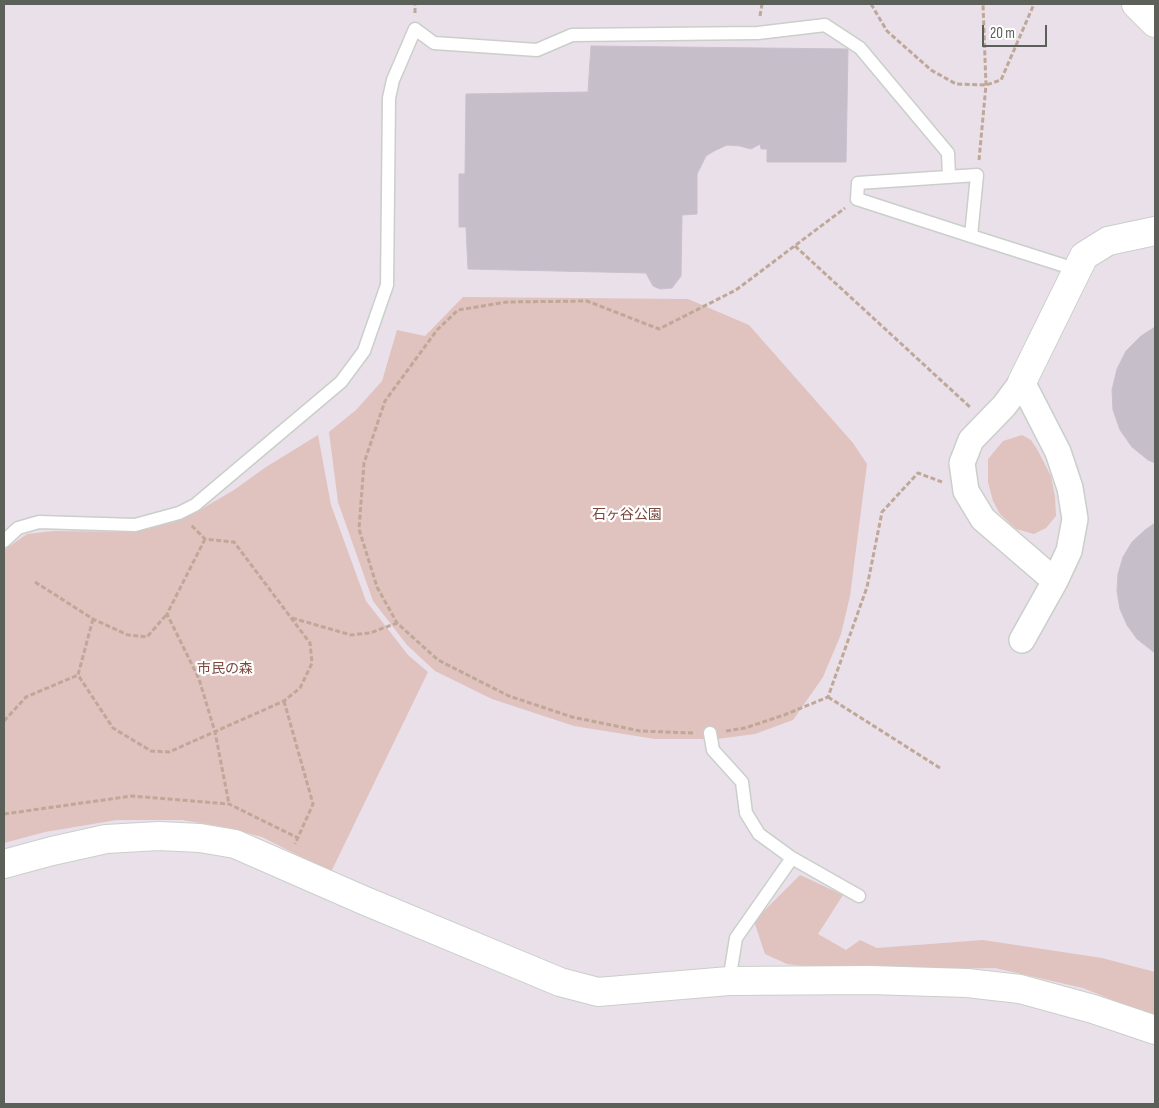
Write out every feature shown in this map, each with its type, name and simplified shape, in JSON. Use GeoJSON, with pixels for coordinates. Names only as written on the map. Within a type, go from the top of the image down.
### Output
{"type":"FeatureCollection","features":[{"type":"Feature","properties":{"kind":"street"},"geometry":{"type":"LineString","coordinates":[[1136,4],[1155,23]]}},
{"type":"Feature","properties":{"kind":"street"},"geometry":{"type":"LineString","coordinates":[[1054,581],[983,519],[966,491],[962,463],[971,440],[1004,406],[1022,382],[1084,256],[1108,241],[1155,231]]}},
{"type":"Feature","properties":{"kind":"street"},"geometry":{"type":"LineString","coordinates":[[1022,382],[1058,452],[1070,488],[1075,519],[1069,552],[1022,640]]}},
{"type":"Feature","properties":{"kind":"street"},"geometry":{"type":"LineString","coordinates":[[4,864],[106,839],[159,836],[200,838],[235,844],[363,900],[560,982],[598,992],[729,981],[918,981],[967,983],[1020,988],[1093,1009],[1155,1030]]}},
{"type":"Feature","properties":{"kind":"lane"},"geometry":{"type":"LineString","coordinates":[[4,541],[18,528],[40,522],[135,525],[179,513],[195,505],[341,382],[364,351],[387,285],[389,98],[393,80],[415,30],[434,43],[537,50],[572,35],[758,33],[825,26],[860,48],[948,153],[949,177]]}},
{"type":"Feature","properties":{"kind":"lane"},"geometry":{"type":"LineString","coordinates":[[971,236],[977,175],[858,183],[857,199],[971,236],[1078,270]]}},
{"type":"Feature","properties":{"kind":"lane"},"geometry":{"type":"LineString","coordinates":[[710,733],[713,750],[742,782],[746,813],[759,834],[792,858],[859,896]]}},
{"type":"Feature","properties":{"kind":"lane"},"geometry":{"type":"LineString","coordinates":[[729,981],[736,938],[792,858]]}},
{"type":"Feature","properties":{"kind":"path"},"geometry":{"type":"LineString","coordinates":[[872,4],[887,30],[931,70],[956,84],[986,85],[1000,80],[1034,4]]}},
{"type":"Feature","properties":{"kind":"path"},"geometry":{"type":"LineString","coordinates":[[977,175],[986,85],[984,4]]}},
{"type":"Feature","properties":{"kind":"path"},"geometry":{"type":"LineString","coordinates":[[857,199],[736,290],[658,329],[587,301],[507,302],[458,310],[437,330],[385,401],[364,463],[359,529],[377,587],[397,623],[438,660],[509,696],[572,717],[640,731],[710,733],[744,728],[784,715],[828,697],[868,587],[882,512],[918,473],[966,491]]}},
{"type":"Feature","properties":{"kind":"path"},"geometry":{"type":"LineString","coordinates":[[795,246],[988,424]]}},
{"type":"Feature","properties":{"kind":"path"},"geometry":{"type":"LineString","coordinates":[[92,619],[78,675],[113,728],[151,751],[169,752],[284,701],[300,688],[312,663],[310,643],[234,542],[205,539],[179,513]]}},
{"type":"Feature","properties":{"kind":"path"},"geometry":{"type":"LineString","coordinates":[[35,582],[92,619],[128,635],[147,637],[167,614],[205,539]]}},
{"type":"Feature","properties":{"kind":"path"},"geometry":{"type":"LineString","coordinates":[[167,614],[199,678],[214,732],[229,804]]}},
{"type":"Feature","properties":{"kind":"path"},"geometry":{"type":"LineString","coordinates":[[291,618],[351,635],[370,634],[397,623]]}},
{"type":"Feature","properties":{"kind":"path"},"geometry":{"type":"LineString","coordinates":[[4,721],[26,697],[78,675]]}},
{"type":"Feature","properties":{"kind":"path"},"geometry":{"type":"LineString","coordinates":[[828,697],[940,768]]}},
{"type":"Feature","properties":{"kind":"path"},"geometry":{"type":"LineString","coordinates":[[284,701],[313,804],[286,866]]}},
{"type":"Feature","properties":{"kind":"path"},"geometry":{"type":"LineString","coordinates":[[4,814],[132,796],[229,804],[298,838]]}},
{"type":"Feature","properties":{"kind":"green space","name":"石ヶ谷公園"},"geometry":{"type":"Polygon","coordinates":[[[463,297],[688,299],[749,325],[853,443],[867,464],[850,596],[841,634],[823,677],[793,720],[755,734],[717,739],[655,739],[574,726],[492,699],[435,671],[407,645],[373,601],[338,502],[329,432],[356,410],[382,381],[397,330],[425,336],[463,297]]]}},
{"type":"Feature","properties":{"kind":"green space","name":"市民の森"},"geometry":{"type":"Polygon","coordinates":[[[318,435],[331,505],[366,601],[408,655],[428,672],[331,872],[262,837],[229,828],[182,820],[117,820],[45,832],[4,843],[4,550],[27,534],[54,531],[134,532],[173,522],[193,514],[234,490],[266,467],[318,435]]]}},
{"type":"Feature","properties":{"kind":"green space"},"geometry":{"type":"Polygon","coordinates":[[[1022,435],[1031,440],[1037,449],[1051,476],[1055,497],[1056,516],[1046,528],[1034,534],[1016,529],[1000,514],[993,501],[988,482],[988,459],[1003,441],[1022,435]]]}},
{"type":"Feature","properties":{"kind":"green space"},"geometry":{"type":"Polygon","coordinates":[[[800,875],[843,895],[818,934],[846,950],[860,940],[877,948],[983,940],[1102,958],[1155,972],[1155,1017],[1083,988],[995,968],[839,970],[787,964],[765,954],[754,921],[800,875]]]}},
{"type":"Feature","properties":{"kind":"building"},"geometry":{"type":"Polygon","coordinates":[[[591,46],[848,49],[846,162],[767,162],[767,149],[761,149],[760,144],[751,149],[727,145],[706,156],[697,174],[697,214],[682,215],[681,276],[672,288],[660,289],[653,286],[646,273],[468,269],[466,227],[459,227],[459,174],[465,174],[466,94],[588,92],[591,46]]]}},
{"type":"Feature","properties":{"kind":"building"},"geometry":{"type":"Polygon","coordinates":[[[1155,327],[1155,463],[1148,460],[1132,447],[1120,430],[1113,410],[1112,390],[1117,369],[1126,351],[1141,336],[1155,327]]]}},
{"type":"Feature","properties":{"kind":"building"},"geometry":{"type":"Polygon","coordinates":[[[1155,523],[1155,653],[1137,639],[1127,625],[1120,609],[1117,591],[1118,574],[1123,557],[1132,542],[1155,523]]]}}]}
